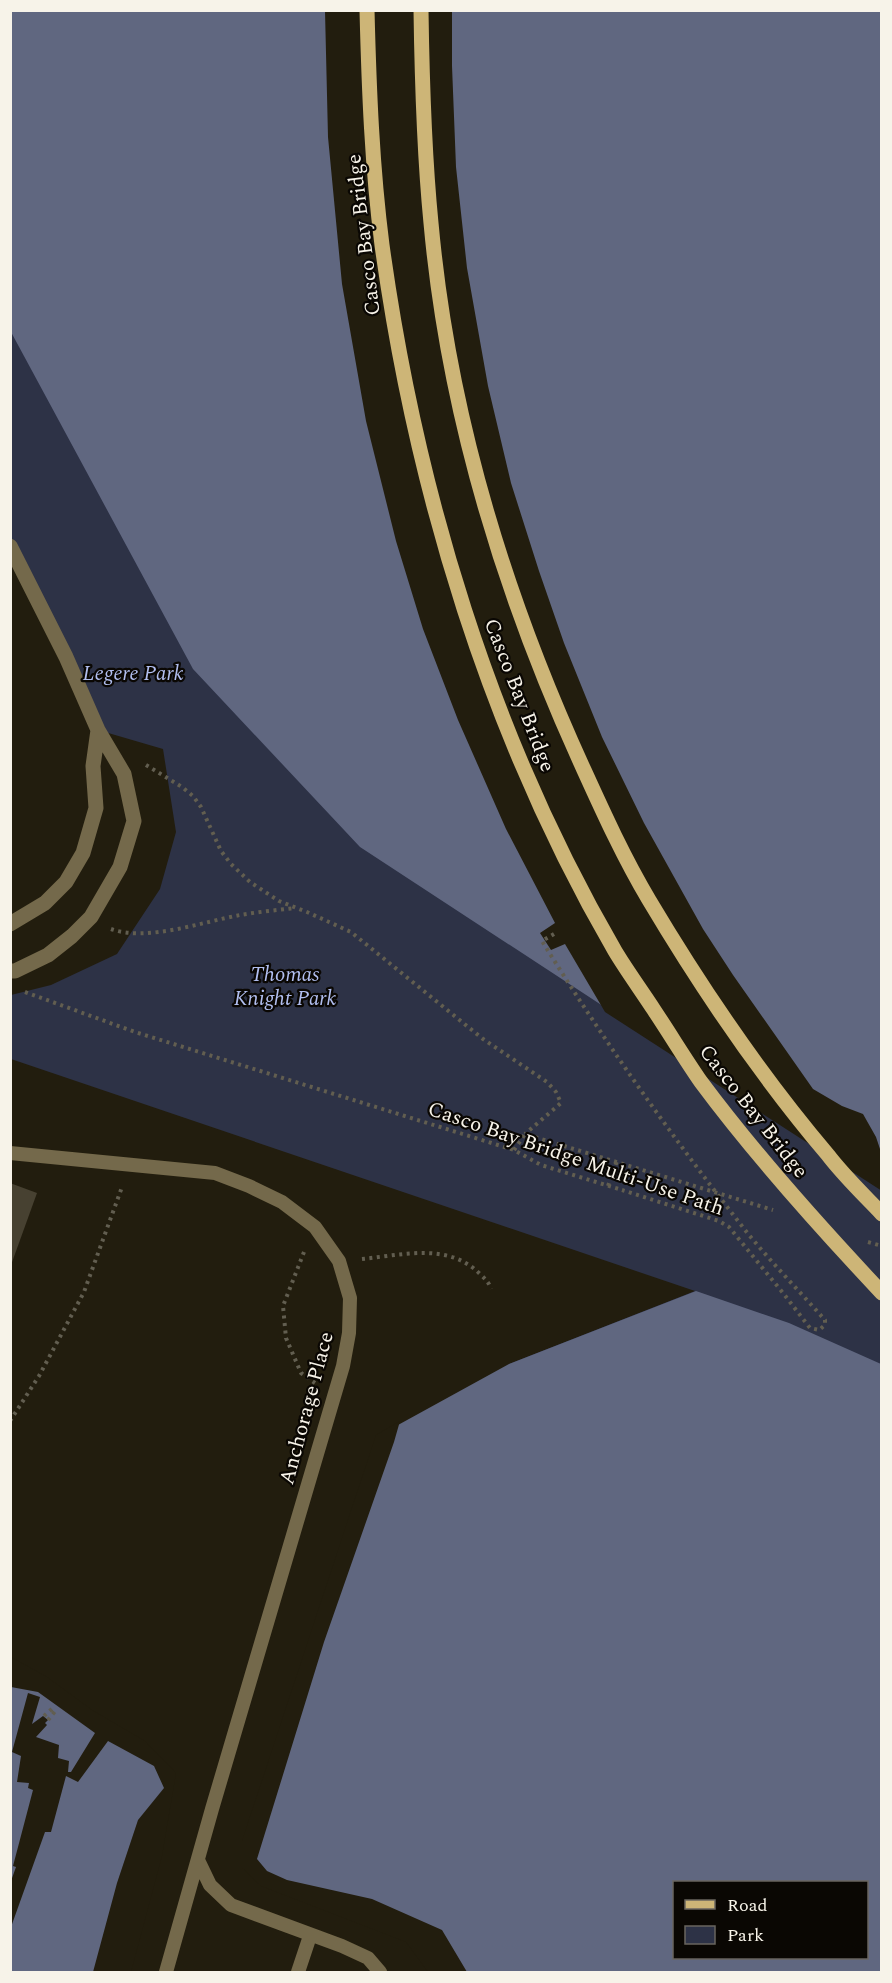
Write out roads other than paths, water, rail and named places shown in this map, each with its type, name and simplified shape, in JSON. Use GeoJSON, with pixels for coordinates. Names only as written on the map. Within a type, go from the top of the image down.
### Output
{"type":"FeatureCollection","features":[{"type":"Feature","properties":{"kind":"main road","name":"Casco Bay Bridge"},"geometry":{"type":"LineString","coordinates":[[367,10],[370,101],[382,242],[405,385],[440,528],[486,673],[543,814],[616,951],[701,1082],[799,1204],[882,1293]]}},
{"type":"Feature","properties":{"kind":"main road","name":"Casco Bay Bridge"},"geometry":{"type":"LineString","coordinates":[[421,10],[422,84],[431,224],[446,331],[477,474],[497,545],[525,626],[562,722],[611,828],[648,898],[732,1030],[828,1156],[882,1214]]}},
{"type":"Feature","properties":{"kind":"street"},"geometry":{"type":"LineString","coordinates":[[10,546],[66,657],[98,730],[124,774],[134,821],[120,867],[91,916],[72,936],[48,955],[15,971],[10,971]]}},
{"type":"Feature","properties":{"kind":"street"},"geometry":{"type":"LineString","coordinates":[[10,924],[45,903],[66,882],[83,853],[96,808],[93,766],[98,730]]}},
{"type":"Feature","properties":{"kind":"lane","name":"Anchorage Place"},"geometry":{"type":"LineString","coordinates":[[10,1153],[215,1173],[249,1186],[282,1202],[315,1227],[339,1261],[350,1298],[349,1333],[343,1366],[166,1972]]}},
{"type":"Feature","properties":{"kind":"lane"},"geometry":{"type":"LineString","coordinates":[[198,1860],[210,1885],[231,1905],[342,1946],[368,1958],[380,1972]]}},
{"type":"Feature","properties":{"kind":"lane"},"geometry":{"type":"LineString","coordinates":[[298,1972],[310,1936]]}},
{"type":"Feature","properties":{"kind":"park label","name":"Legere Park"},"geometry":{"type":"Point","coordinates":[133,673]}},
{"type":"Feature","properties":{"kind":"park label","name":"Thomas Knight Park"},"geometry":{"type":"Point","coordinates":[285,986]}}]}
